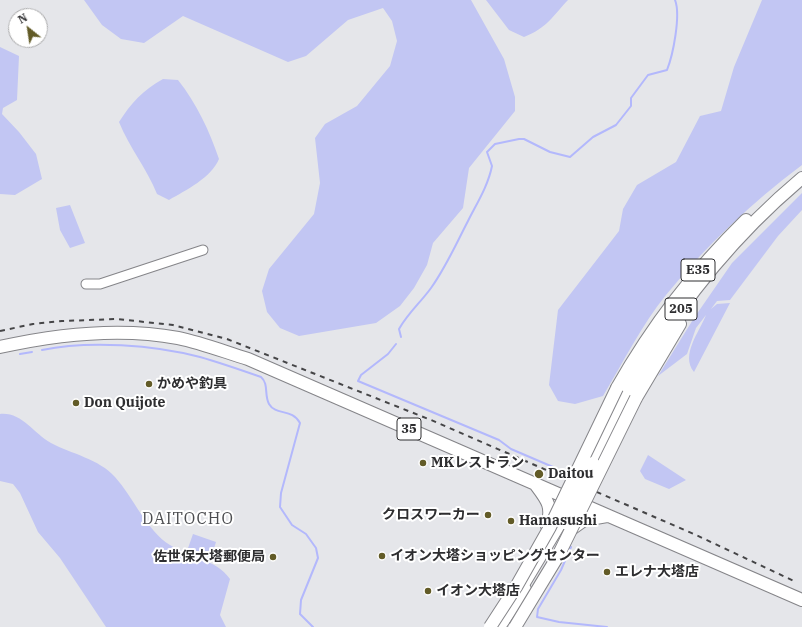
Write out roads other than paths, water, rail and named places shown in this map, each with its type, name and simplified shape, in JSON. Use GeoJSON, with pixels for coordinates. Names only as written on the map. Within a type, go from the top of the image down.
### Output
{"type":"FeatureCollection","features":[{"type":"Feature","properties":{"kind":"highway","name":"E35"},"geometry":{"type":"LineString","coordinates":[[490,627],[516,587],[550,527],[617,388],[652,331],[682,291],[712,255],[752,214],[802,171]]}},
{"type":"Feature","properties":{"kind":"highway","name":"E35"},"geometry":{"type":"LineString","coordinates":[[515,627],[558,556],[636,398],[668,343],[716,273],[757,224],[802,179]]}},
{"type":"Feature","properties":{"kind":"highway","name":"205"},"geometry":{"type":"LineString","coordinates":[[499,627],[523,594],[563,521],[624,398],[643,365],[681,309],[741,236],[774,202],[802,179]]}},
{"type":"Feature","properties":{"kind":"highway"},"geometry":{"type":"LineString","coordinates":[[592,463],[617,402],[640,357],[655,332],[712,255]]}},
{"type":"Feature","properties":{"kind":"highway","name":"35"},"geometry":{"type":"LineString","coordinates":[[0,347],[34,339],[83,333],[133,334],[178,338],[248,359],[802,600]]}},
{"type":"Feature","properties":{"kind":"highway"},"geometry":{"type":"LineString","coordinates":[[535,484],[548,503],[550,510],[547,526]]}},
{"type":"Feature","properties":{"kind":"highway"},"geometry":{"type":"LineString","coordinates":[[485,627],[556,510],[570,499],[574,506],[574,516],[565,536]]}},
{"type":"Feature","properties":{"kind":"highway"},"geometry":{"type":"LineString","coordinates":[[510,627],[571,528],[584,520],[609,516]]}},
{"type":"Feature","properties":{"kind":"highway"},"geometry":{"type":"LineString","coordinates":[[494,627],[530,575],[563,521]]}},
{"type":"Feature","properties":{"kind":"street"},"geometry":{"type":"LineString","coordinates":[[86,284],[100,284],[203,250]]}},
{"type":"Feature","properties":{"kind":"waterway"},"geometry":{"type":"LineString","coordinates":[[401,337],[399,329],[406,318],[431,288],[441,272],[482,194],[492,166],[487,152],[495,144],[524,139],[550,152],[570,157],[593,137],[616,125],[631,106],[631,98],[648,75],[667,70],[672,55],[677,25],[677,7],[675,0]]}},
{"type":"Feature","properties":{"kind":"waterway"},"geometry":{"type":"LineString","coordinates":[[396,344],[388,354],[361,375],[358,381],[499,440],[511,449],[553,467]]}},
{"type":"Feature","properties":{"kind":"waterway"},"geometry":{"type":"LineString","coordinates":[[42,350],[80,345],[121,345],[163,349],[200,357],[261,377],[265,383],[268,401],[272,408],[293,415],[300,423],[281,493],[280,507],[292,525],[306,534],[316,548],[318,558],[301,600],[300,614],[313,627]]}},
{"type":"Feature","properties":{"kind":"waterway"},"geometry":{"type":"LineString","coordinates":[[20,354],[32,352]]}},
{"type":"Feature","properties":{"kind":"waterway"},"geometry":{"type":"LineString","coordinates":[[571,547],[561,570],[538,609],[537,617],[559,622],[607,627]]}},
{"type":"Feature","properties":{"kind":"railway"},"geometry":{"type":"LineString","coordinates":[[0,331],[33,324],[62,321],[117,319],[173,325],[227,339],[431,420],[696,535],[796,582]]}},
{"type":"Feature","properties":{"kind":"place","name":"かめや釣具"},"geometry":{"type":"Point","coordinates":[149,384]}},
{"type":"Feature","properties":{"kind":"place","name":"Don Quijote"},"geometry":{"type":"Point","coordinates":[76,403]}},
{"type":"Feature","properties":{"kind":"place","name":"MKレストラン"},"geometry":{"type":"Point","coordinates":[423,463]}},
{"type":"Feature","properties":{"kind":"place","name":"Daitou"},"geometry":{"type":"Point","coordinates":[539,474]}},
{"type":"Feature","properties":{"kind":"place","name":"クロスワーカー"},"geometry":{"type":"Point","coordinates":[488,515]}},
{"type":"Feature","properties":{"kind":"place","name":"Hamasushi"},"geometry":{"type":"Point","coordinates":[511,521]}},
{"type":"Feature","properties":{"kind":"place","name":"イオン大塔ショッピングセンター"},"geometry":{"type":"Point","coordinates":[382,556]}},
{"type":"Feature","properties":{"kind":"place","name":"佐世保大塔郵便局"},"geometry":{"type":"Point","coordinates":[273,557]}},
{"type":"Feature","properties":{"kind":"place","name":"エレナ大塔店"},"geometry":{"type":"Point","coordinates":[607,572]}},
{"type":"Feature","properties":{"kind":"place","name":"イオン大塔店"},"geometry":{"type":"Point","coordinates":[428,591]}},
{"type":"Feature","properties":{"kind":"district","name":"DAITOCHO"},"geometry":{"type":"Point","coordinates":[188,519]}}]}
